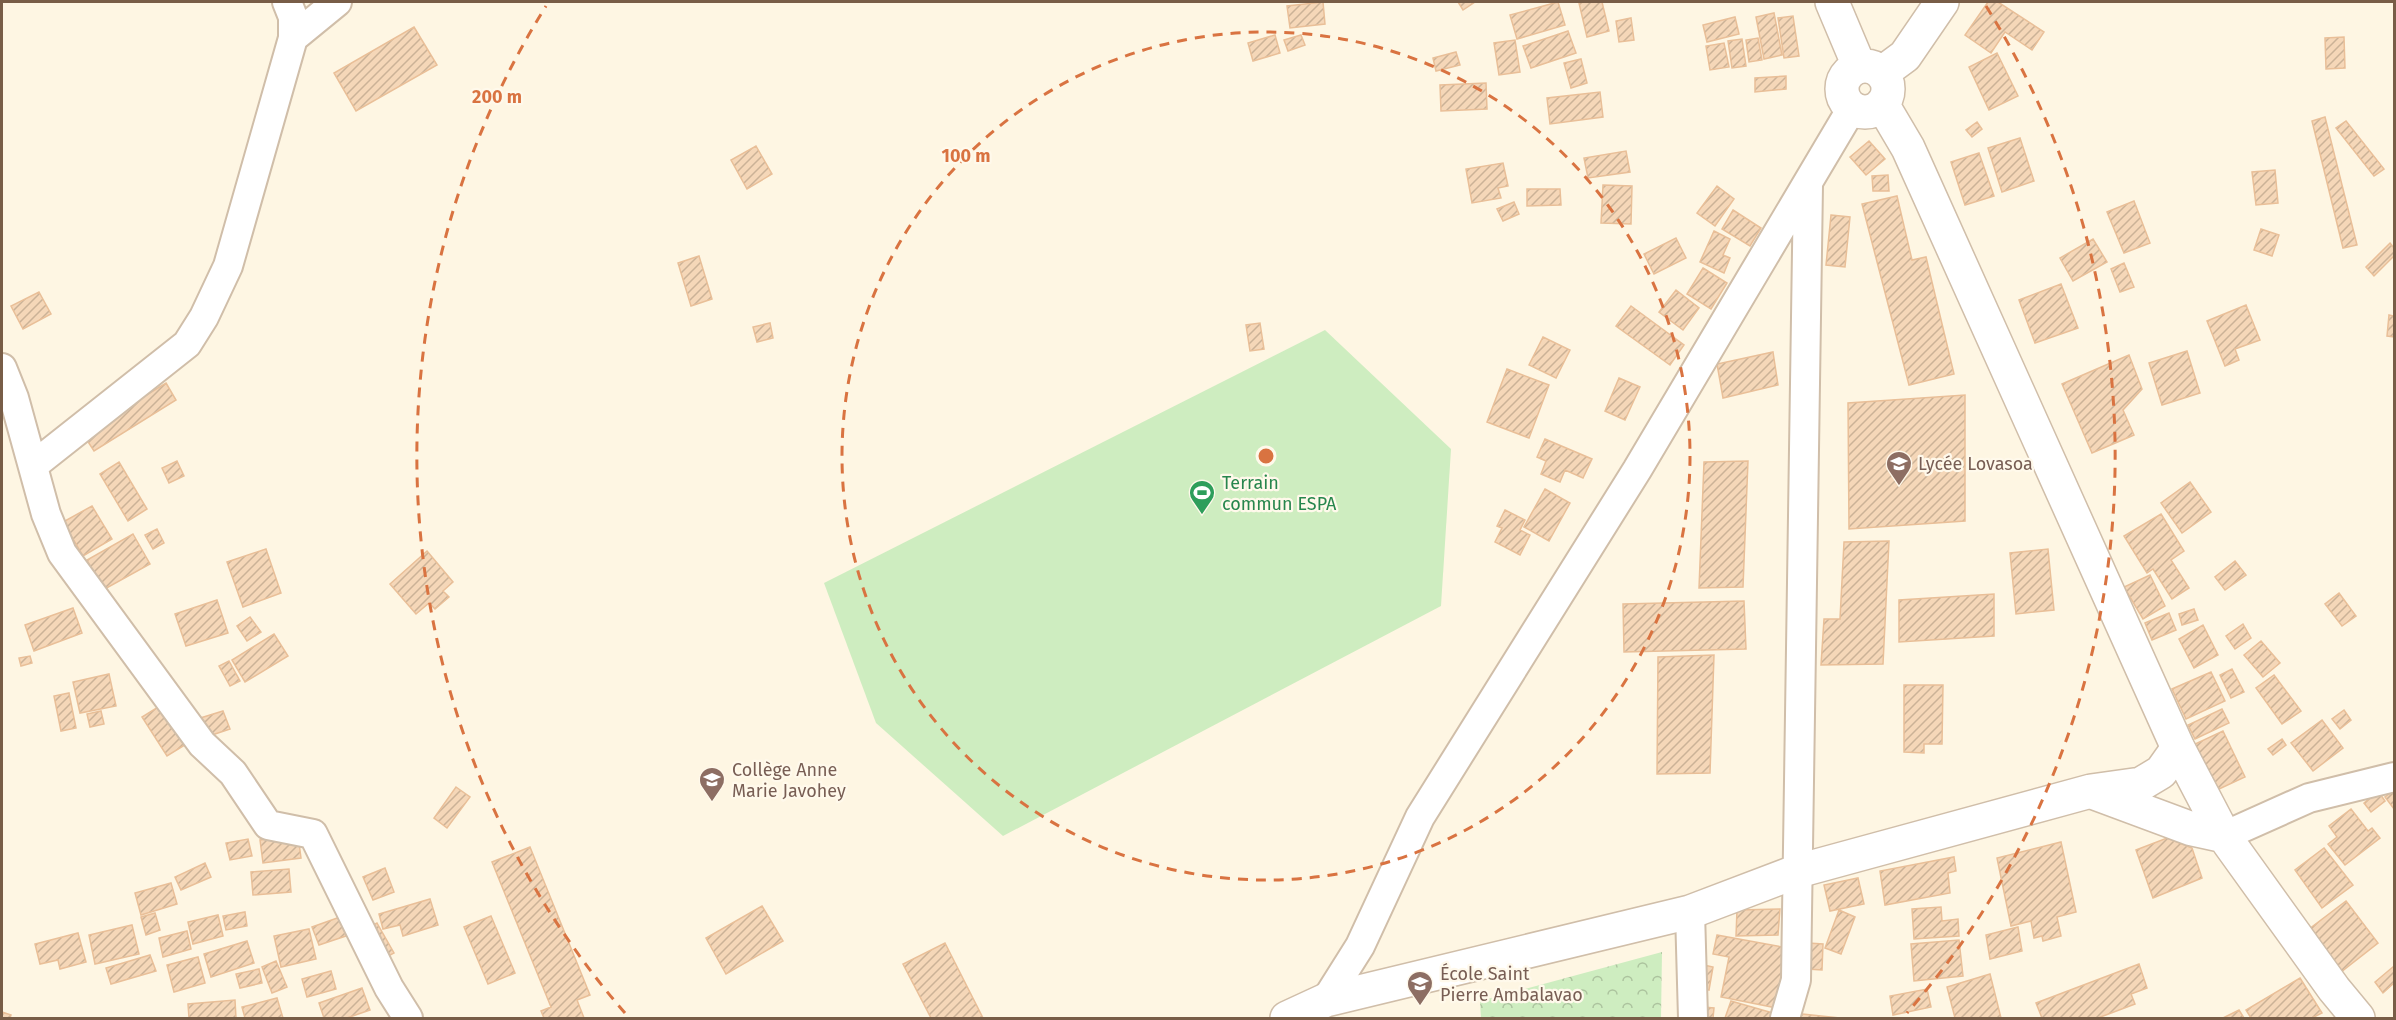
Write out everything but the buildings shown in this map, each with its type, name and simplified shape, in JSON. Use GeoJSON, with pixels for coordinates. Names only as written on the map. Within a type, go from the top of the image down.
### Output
{"type":"FeatureCollection","features":[{"type":"Feature","properties":{"kind":"street"},"geometry":{"type":"LineString","coordinates":[[34,465],[187,344],[204,317],[228,266],[293,38],[294,17],[287,2]]}},
{"type":"Feature","properties":{"kind":"street"},"geometry":{"type":"LineString","coordinates":[[293,38],[336,2]]}},
{"type":"Feature","properties":{"kind":"street"},"geometry":{"type":"LineString","coordinates":[[1832,2],[1869,88],[1908,148],[2178,748],[2224,836],[2334,989],[2358,1018]]}},
{"type":"Feature","properties":{"kind":"street"},"geometry":{"type":"LineString","coordinates":[[1326,1000],[1360,946],[1420,817],[1637,470],[1808,183],[1869,88],[1905,56],[1942,2]]}},
{"type":"Feature","properties":{"kind":"street"},"geometry":{"type":"LineString","coordinates":[[1785,1018],[1796,980],[1808,183]]}},
{"type":"Feature","properties":{"kind":"street"},"geometry":{"type":"LineString","coordinates":[[2,368],[14,398],[46,514],[63,553],[202,744],[233,772],[268,825],[313,834],[389,988],[408,1018]]}},
{"type":"Feature","properties":{"kind":"street"},"geometry":{"type":"LineString","coordinates":[[1287,1018],[1326,1000],[1690,912],[1798,871],[2091,791],[2141,784],[2162,772],[2178,748]]}},
{"type":"Feature","properties":{"kind":"street"},"geometry":{"type":"LineString","coordinates":[[2091,791],[2192,829],[2224,836],[2309,798],[2394,777]]}},
{"type":"Feature","properties":{"kind":"street"},"geometry":{"type":"LineString","coordinates":[[1690,912],[1693,1018]]}},
{"type":"Feature","properties":{"kind":"green space","name":"Terrain commun ESPA"},"geometry":{"type":"Polygon","coordinates":[[[1325,330],[1451,449],[1441,606],[1003,836],[876,723],[824,583],[1325,330]]]}},
{"type":"Feature","properties":{"kind":"green space"},"geometry":{"type":"Polygon","coordinates":[[[1662,952],[1661,1018],[1481,1018],[1480,1001],[1662,952]]]}},
{"type":"Feature","properties":{"kind":"place","name":"Lycée Lovasoa"},"geometry":{"type":"Point","coordinates":[1899,487]}},
{"type":"Feature","properties":{"kind":"place","name":"Terrain commun ESPA"},"geometry":{"type":"Point","coordinates":[1202,516]}},
{"type":"Feature","properties":{"kind":"place","name":"Collège Anne Marie Javohey"},"geometry":{"type":"Point","coordinates":[712,803]}},
{"type":"Feature","properties":{"kind":"place","name":"École Saint Pierre Ambalavao"},"geometry":{"type":"Point","coordinates":[1420,1007]}}]}
